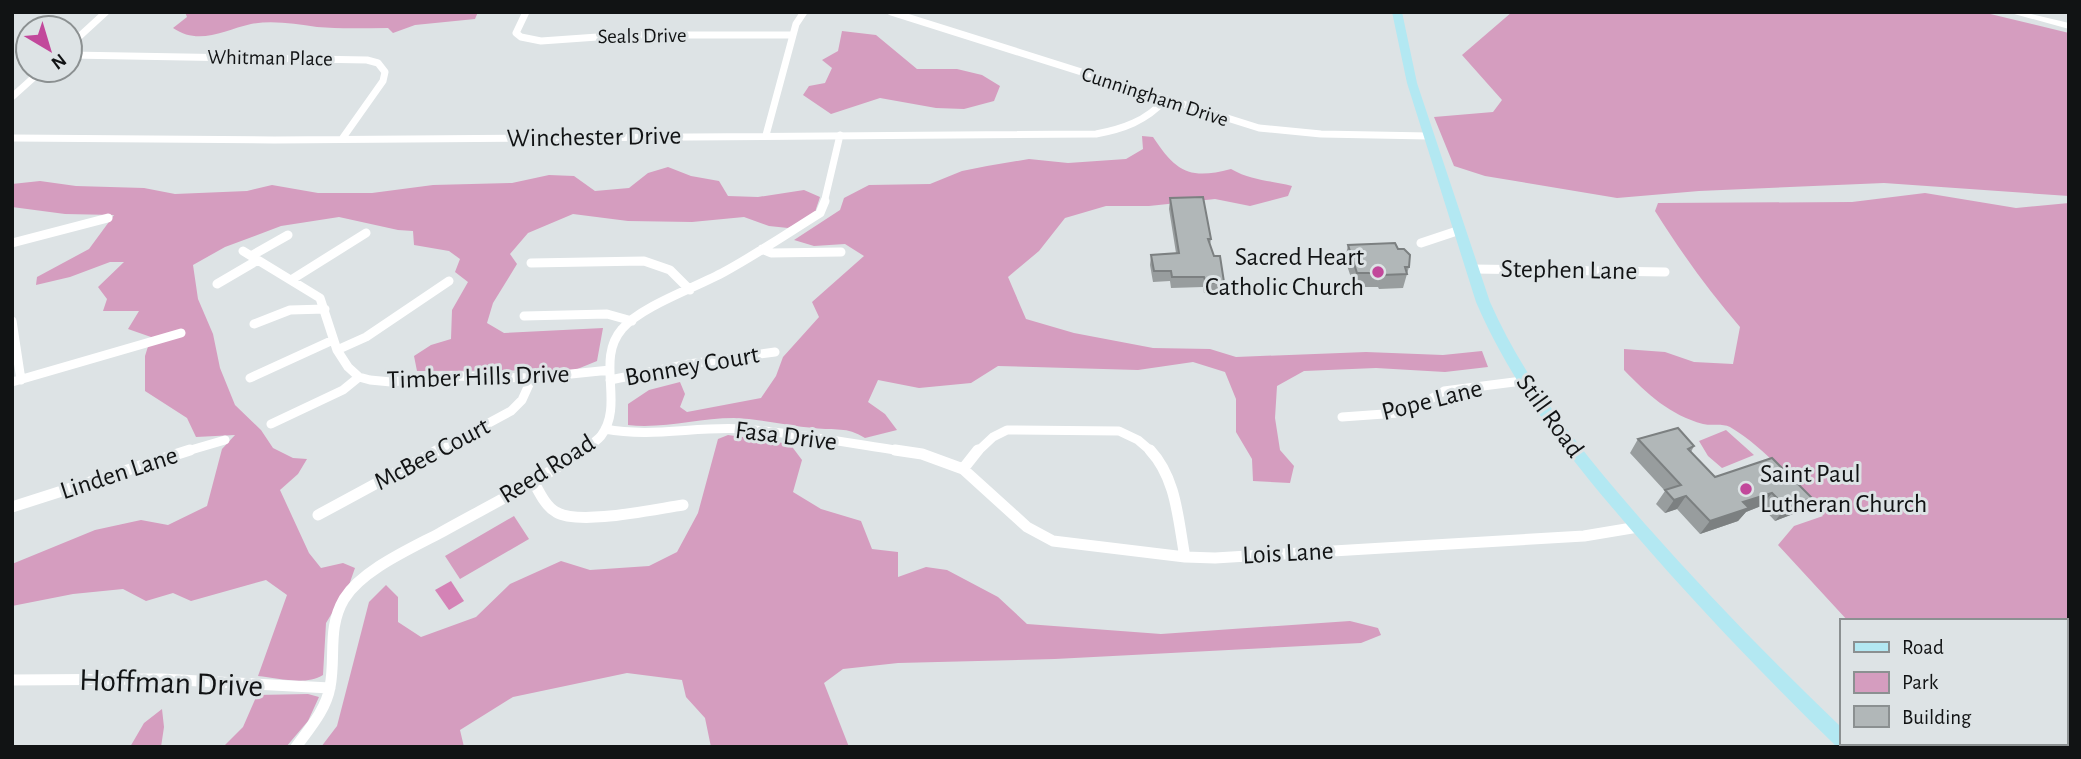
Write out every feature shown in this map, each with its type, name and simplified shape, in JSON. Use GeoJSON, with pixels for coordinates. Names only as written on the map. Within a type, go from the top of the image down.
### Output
{"type":"FeatureCollection","features":[{"type":"Feature","properties":{"kind":"main road","name":"Still Road"},"geometry":{"type":"LineString","coordinates":[[1397,12],[1412,83],[1473,269],[1497,337],[1522,381],[1545,414],[1638,527],[1726,626],[1840,738]]}},
{"type":"Feature","properties":{"kind":"street"},"geometry":{"type":"LineString","coordinates":[[84,33],[107,12]]}},
{"type":"Feature","properties":{"kind":"street","name":"Seals Drive"},"geometry":{"type":"LineString","coordinates":[[526,12],[516,33],[531,40],[626,35],[793,35]]}},
{"type":"Feature","properties":{"kind":"street"},"geometry":{"type":"LineString","coordinates":[[766,135],[793,35],[804,12]]}},
{"type":"Feature","properties":{"kind":"street","name":"Cunningham Drive"},"geometry":{"type":"LineString","coordinates":[[891,12],[1237,122],[1283,132],[1428,136]]}},
{"type":"Feature","properties":{"kind":"street"},"geometry":{"type":"LineString","coordinates":[[2011,12],[2069,26]]}},
{"type":"Feature","properties":{"kind":"street","name":"Whitman Place"},"geometry":{"type":"LineString","coordinates":[[84,55],[354,59],[378,63],[385,72],[383,81],[342,139]]}},
{"type":"Feature","properties":{"kind":"street"},"geometry":{"type":"LineString","coordinates":[[12,97],[26,84]]}},
{"type":"Feature","properties":{"kind":"street","name":"Winchester Drive"},"geometry":{"type":"LineString","coordinates":[[12,138],[342,139],[1096,134],[1134,125],[1165,100]]}},
{"type":"Feature","properties":{"kind":"street","name":"Reed Road"},"geometry":{"type":"LineString","coordinates":[[296,747],[321,712],[330,688],[333,622],[345,598],[359,582],[402,554],[592,445],[605,429],[611,410],[612,344],[623,327],[813,218],[824,207],[840,135]]}},
{"type":"Feature","properties":{"kind":"street"},"geometry":{"type":"LineString","coordinates":[[13,246],[108,218]]}},
{"type":"Feature","properties":{"kind":"street"},"geometry":{"type":"LineString","coordinates":[[1420,243],[1460,230]]}},
{"type":"Feature","properties":{"kind":"street"},"geometry":{"type":"LineString","coordinates":[[291,280],[366,233]]}},
{"type":"Feature","properties":{"kind":"street"},"geometry":{"type":"LineString","coordinates":[[217,284],[251,256],[288,235]]}},
{"type":"Feature","properties":{"kind":"street"},"geometry":{"type":"LineString","coordinates":[[762,249],[771,253],[841,252]]}},
{"type":"Feature","properties":{"kind":"street"},"geometry":{"type":"LineString","coordinates":[[251,256],[312,291],[320,298],[325,309],[290,310],[254,324]]}},
{"type":"Feature","properties":{"kind":"street"},"geometry":{"type":"LineString","coordinates":[[531,263],[644,261],[662,264],[669,267],[690,290]]}},
{"type":"Feature","properties":{"kind":"street","name":"Stephen Lane"},"geometry":{"type":"LineString","coordinates":[[1473,269],[1665,272]]}},
{"type":"Feature","properties":{"kind":"street"},"geometry":{"type":"LineString","coordinates":[[250,378],[335,345],[366,337],[449,281]]}},
{"type":"Feature","properties":{"kind":"street","name":"Timber Hills Drive"},"geometry":{"type":"LineString","coordinates":[[325,309],[335,345],[348,367],[359,377],[391,382],[453,376],[532,378],[610,375]]}},
{"type":"Feature","properties":{"kind":"street"},"geometry":{"type":"LineString","coordinates":[[524,316],[607,314],[632,321]]}},
{"type":"Feature","properties":{"kind":"street"},"geometry":{"type":"LineString","coordinates":[[12,321],[17,381],[181,333]]}},
{"type":"Feature","properties":{"kind":"street","name":"Bonney Court"},"geometry":{"type":"LineString","coordinates":[[610,375],[775,352]]}},
{"type":"Feature","properties":{"kind":"street"},"geometry":{"type":"LineString","coordinates":[[271,424],[343,390],[359,377]]}},
{"type":"Feature","properties":{"kind":"street","name":"McBee Court"},"geometry":{"type":"LineString","coordinates":[[318,515],[511,411],[522,400],[532,378]]}},
{"type":"Feature","properties":{"kind":"street","name":"Pope Lane"},"geometry":{"type":"LineString","coordinates":[[1342,417],[1398,413],[1414,409],[1444,391],[1522,381]]}},
{"type":"Feature","properties":{"kind":"street","name":"Fasa Drive"},"geometry":{"type":"LineString","coordinates":[[605,429],[631,434],[659,434],[694,429],[743,429],[922,454],[964,468]]}},
{"type":"Feature","properties":{"kind":"street"},"geometry":{"type":"LineString","coordinates":[[964,468],[981,445],[994,435],[1007,430],[1107,430],[1135,436],[1152,448],[1160,458],[1170,480],[1185,557]]}},
{"type":"Feature","properties":{"kind":"street","name":"Linden Lane"},"geometry":{"type":"LineString","coordinates":[[12,507],[225,440]]}},
{"type":"Feature","properties":{"kind":"street","name":"Lois Lane"},"geometry":{"type":"LineString","coordinates":[[964,468],[1027,527],[1053,541],[1185,557],[1229,557],[1584,536],[1638,527]]}},
{"type":"Feature","properties":{"kind":"street"},"geometry":{"type":"LineString","coordinates":[[533,481],[550,508],[561,515],[604,515],[683,505]]}},
{"type":"Feature","properties":{"kind":"street","name":"Hoffman Drive"},"geometry":{"type":"LineString","coordinates":[[12,680],[161,679],[330,688]]}},
{"type":"Feature","properties":{"kind":"green space"},"geometry":{"type":"Polygon","coordinates":[[[185,12],[478,12],[475,19],[415,25],[393,33],[388,28],[326,28],[268,22],[212,35],[192,36],[173,28],[187,17],[185,12]]]}},
{"type":"Feature","properties":{"kind":"green space"},"geometry":{"type":"Polygon","coordinates":[[[1512,12],[1982,12],[2069,33],[2069,196],[1884,183],[1699,191],[1617,198],[1485,176],[1454,166],[1434,117],[1493,112],[1502,100],[1462,55],[1512,12]]]}},
{"type":"Feature","properties":{"kind":"green space"},"geometry":{"type":"Polygon","coordinates":[[[842,31],[876,35],[917,69],[957,69],[982,75],[1000,86],[994,101],[964,109],[936,108],[880,98],[831,114],[803,95],[809,86],[825,83],[832,68],[822,60],[838,51],[842,31]]]}},
{"type":"Feature","properties":{"kind":"green space"},"geometry":{"type":"Polygon","coordinates":[[[1142,136],[1153,137],[1169,158],[1194,173],[1205,174],[1231,169],[1253,178],[1292,186],[1288,196],[1250,206],[1215,199],[1149,206],[1106,206],[1065,218],[1039,251],[1008,277],[1026,319],[1074,333],[1153,348],[1210,349],[1236,357],[1366,352],[1443,355],[1482,351],[1488,367],[1445,372],[1376,368],[1304,371],[1277,386],[1275,418],[1280,450],[1294,466],[1290,483],[1253,481],[1252,459],[1236,432],[1236,399],[1225,372],[1193,362],[1138,370],[998,366],[971,383],[919,388],[878,380],[868,402],[885,414],[897,430],[865,438],[846,430],[734,418],[655,426],[628,425],[628,404],[649,390],[680,382],[685,394],[680,407],[687,412],[761,398],[776,376],[783,357],[819,317],[812,302],[864,256],[845,244],[814,246],[794,240],[840,210],[844,198],[869,185],[930,184],[962,171],[1029,159],[1068,163],[1126,159],[1143,149],[1142,136]]]}},
{"type":"Feature","properties":{"kind":"green space"},"geometry":{"type":"Polygon","coordinates":[[[668,167],[691,176],[719,181],[728,196],[758,197],[804,190],[820,197],[814,215],[788,228],[769,226],[744,217],[692,222],[628,221],[573,214],[528,233],[510,254],[517,264],[493,303],[487,323],[504,333],[603,328],[597,361],[575,370],[417,371],[414,356],[431,345],[451,339],[452,310],[468,282],[455,272],[460,259],[449,251],[414,245],[413,231],[339,217],[281,226],[225,247],[193,265],[198,299],[213,334],[220,368],[235,405],[261,430],[273,448],[293,458],[307,459],[298,474],[280,490],[309,553],[321,568],[343,563],[355,568],[349,585],[326,623],[323,675],[300,681],[258,676],[287,595],[266,580],[191,601],[173,593],[146,601],[123,589],[73,594],[12,606],[12,564],[95,530],[141,520],[168,525],[207,506],[222,449],[235,435],[196,437],[187,418],[145,391],[145,356],[151,337],[128,329],[139,311],[103,311],[107,299],[98,287],[124,262],[110,262],[70,277],[36,285],[37,277],[89,249],[114,215],[65,214],[12,207],[12,184],[40,181],[76,186],[144,188],[175,194],[247,191],[272,185],[318,193],[372,193],[433,185],[512,183],[549,175],[574,176],[595,191],[629,188],[648,173],[668,167]]]}},
{"type":"Feature","properties":{"kind":"green space"},"geometry":{"type":"Polygon","coordinates":[[[1925,193],[2016,208],[2069,203],[2069,678],[2067,619],[1846,619],[1778,545],[1794,526],[1823,516],[1802,492],[1756,445],[1730,427],[1703,424],[1680,415],[1650,395],[1624,370],[1624,349],[1665,352],[1694,362],[1733,364],[1740,327],[1706,285],[1655,211],[1658,203],[1852,202],[1925,193]]]}},
{"type":"Feature","properties":{"kind":"green space"},"geometry":{"type":"Polygon","coordinates":[[[1726,430],[1754,455],[1722,468],[1708,456],[1699,441],[1726,430]]]}},
{"type":"Feature","properties":{"kind":"green space"},"geometry":{"type":"Polygon","coordinates":[[[728,435],[790,444],[802,460],[793,492],[821,509],[861,521],[872,549],[898,552],[898,577],[926,567],[947,570],[998,597],[1027,624],[1161,634],[1350,621],[1378,628],[1381,635],[1361,643],[1055,659],[898,663],[843,669],[824,683],[849,747],[711,747],[705,718],[686,697],[682,680],[627,673],[513,697],[460,730],[464,747],[321,747],[337,726],[369,602],[386,585],[398,597],[398,622],[421,637],[476,617],[510,584],[561,561],[590,570],[649,566],[677,552],[698,513],[718,439],[728,435]]]}},
{"type":"Feature","properties":{"kind":"green space"},"geometry":{"type":"Polygon","coordinates":[[[514,516],[529,539],[460,579],[445,556],[514,516]]]}},
{"type":"Feature","properties":{"kind":"green space"},"geometry":{"type":"Polygon","coordinates":[[[308,694],[319,697],[308,721],[286,747],[223,747],[243,727],[257,695],[308,694]]]}},
{"type":"Feature","properties":{"kind":"green space"},"geometry":{"type":"Polygon","coordinates":[[[162,709],[164,727],[161,747],[130,747],[144,723],[162,709]]]}},
{"type":"Feature","properties":{"kind":"shaded area"},"geometry":{"type":"Polygon","coordinates":[[[451,581],[464,601],[449,610],[435,590],[451,581]]]}},
{"type":"Feature","properties":{"kind":"building"},"geometry":{"type":"Polygon","coordinates":[[[1203,197],[1211,239],[1208,239],[1214,256],[1220,256],[1224,282],[1206,283],[1204,277],[1172,277],[1171,271],[1154,271],[1151,255],[1179,253],[1170,198],[1203,197]]]}},
{"type":"Feature","properties":{"kind":"building"},"geometry":{"type":"Polygon","coordinates":[[[1395,243],[1398,249],[1404,249],[1410,255],[1409,267],[1405,267],[1407,274],[1357,273],[1348,245],[1395,243]]]}},
{"type":"Feature","properties":{"kind":"building"},"geometry":{"type":"Polygon","coordinates":[[[1678,428],[1694,446],[1688,449],[1715,477],[1772,458],[1812,498],[1786,507],[1772,493],[1743,502],[1749,508],[1710,521],[1686,496],[1674,500],[1665,490],[1681,485],[1638,439],[1678,428]]]}},
{"type":"Feature","properties":{"kind":"place","name":"Sacred Heart Catholic Church"},"geometry":{"type":"Point","coordinates":[1378,272]}},
{"type":"Feature","properties":{"kind":"place","name":"Saint Paul Lutheran Church"},"geometry":{"type":"Point","coordinates":[1746,489]}}]}
